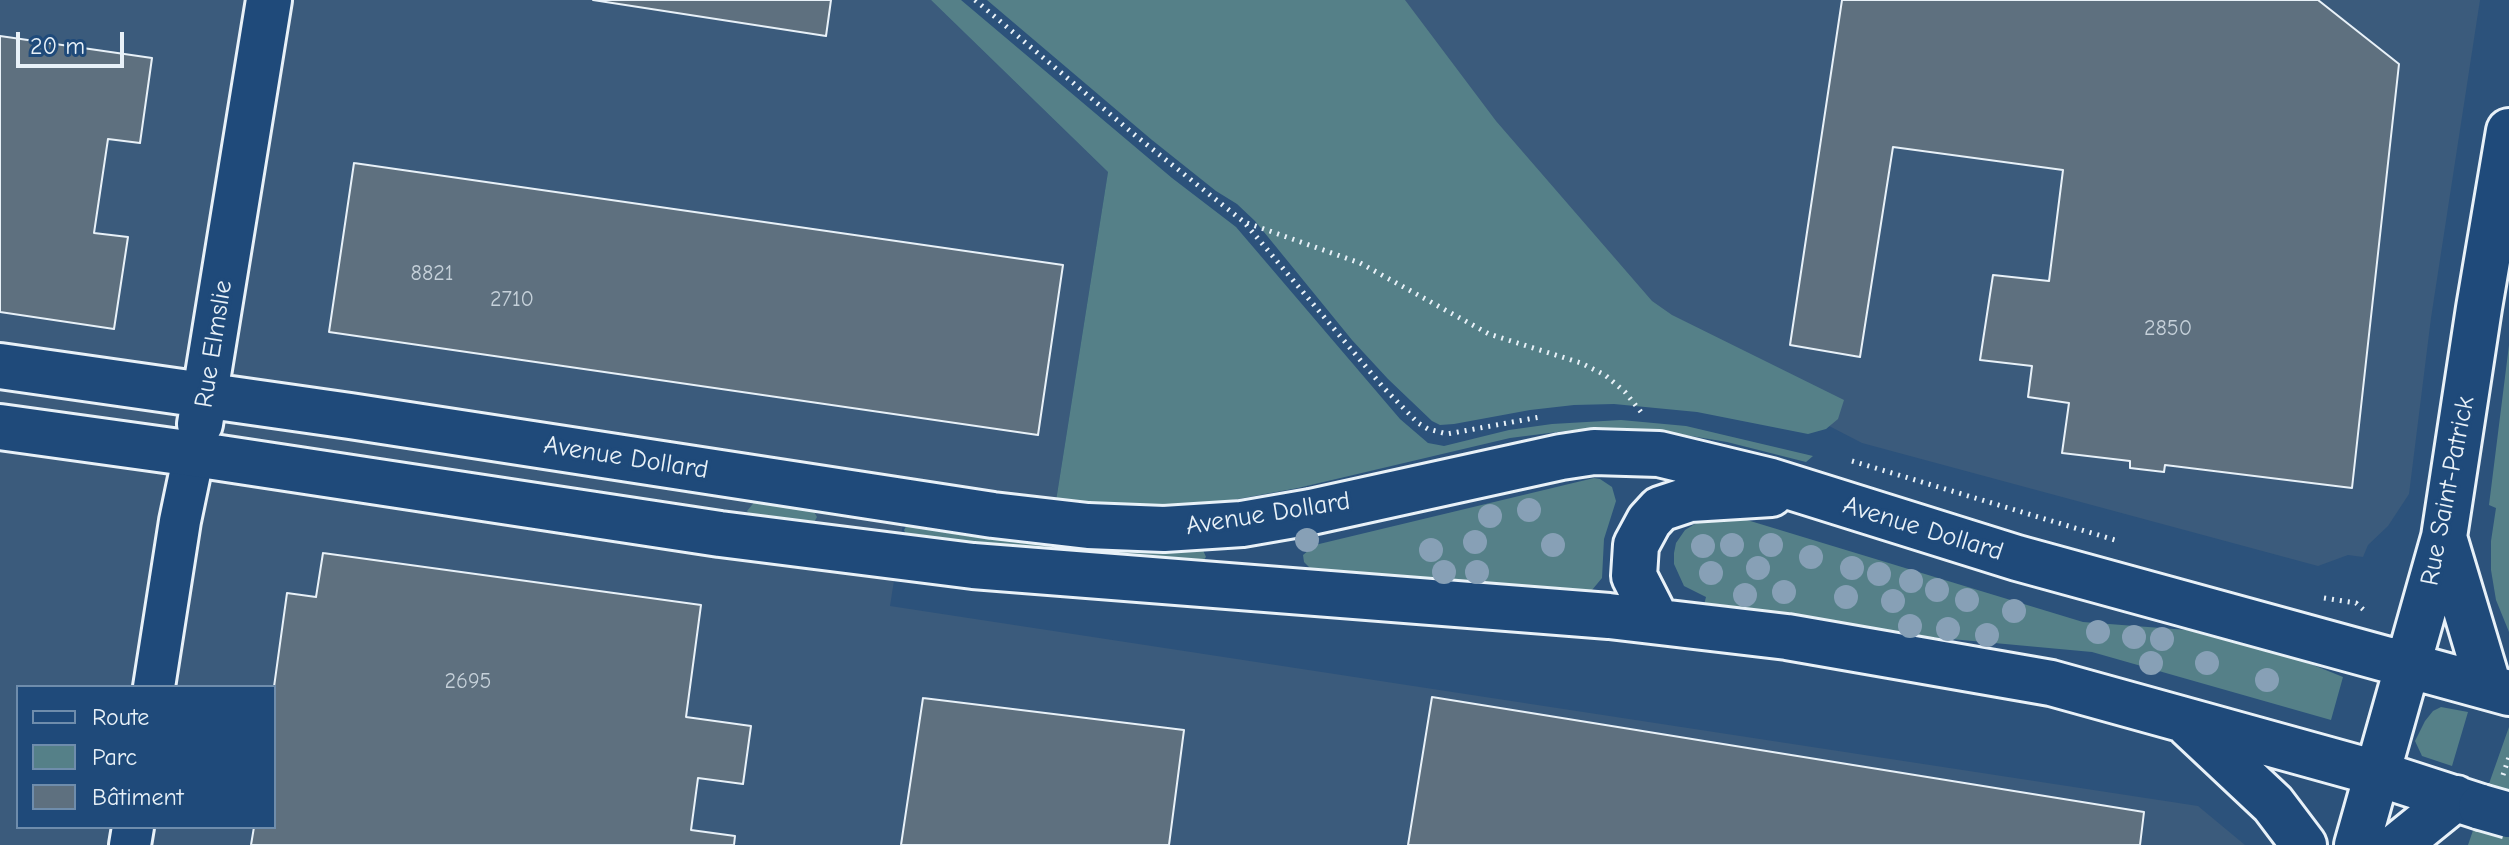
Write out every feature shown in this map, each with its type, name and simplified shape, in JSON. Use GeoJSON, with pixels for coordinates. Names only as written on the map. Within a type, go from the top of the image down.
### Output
{"type":"FeatureCollection","features":[{"type":"Feature","properties":{"kind":"main road","name":"Rue Elmslie"},"geometry":{"type":"LineString","coordinates":[[194,454],[269,0]]}},
{"type":"Feature","properties":{"kind":"main road","name":"Rue Saint-Patrick"},"geometry":{"type":"LineString","coordinates":[[2357,845],[2444,537],[2509,131]]}},
{"type":"Feature","properties":{"kind":"main road","name":"Avenue Dollard"},"geometry":{"type":"LineString","coordinates":[[0,366],[993,515],[1088,526],[1164,529],[1242,524],[1311,512],[1517,465],[1594,452],[1628,451],[1690,460],[2017,558],[2499,690]]}},
{"type":"Feature","properties":{"kind":"main road"},"geometry":{"type":"LineString","coordinates":[[0,427],[705,531],[957,564],[1657,621],[1787,637],[2005,674],[2079,690],[2376,773],[2482,807]]}},
{"type":"Feature","properties":{"kind":"main road"},"geometry":{"type":"LineString","coordinates":[[1657,621],[1638,590],[1633,561],[1641,532],[1660,509],[1690,499],[1805,493]]}},
{"type":"Feature","properties":{"kind":"main road"},"geometry":{"type":"LineString","coordinates":[[2444,537],[2499,690]]}},
{"type":"Feature","properties":{"kind":"main road"},"geometry":{"type":"LineString","coordinates":[[2182,718],[2267,797],[2304,845]]}},
{"type":"Feature","properties":{"kind":"main road"},"geometry":{"type":"LineString","coordinates":[[2398,845],[2482,807]]}},
{"type":"Feature","properties":{"kind":"street","name":"Rue Elmslie"},"geometry":{"type":"LineString","coordinates":[[154,685],[180,521],[194,454]]}},
{"type":"Feature","properties":{"kind":"path"},"geometry":{"type":"LineString","coordinates":[[975,0],[1124,127],[1244,222],[1383,387],[1407,413],[1428,429]]}},
{"type":"Feature","properties":{"kind":"path"},"geometry":{"type":"LineString","coordinates":[[1244,222],[1331,251],[1372,269],[1489,334],[1581,363],[1605,375],[1625,392],[1641,412]]}},
{"type":"Feature","properties":{"kind":"path","name":"Avenue Dollard"},"geometry":{"type":"LineString","coordinates":[[1868,465],[2032,515]]}},
{"type":"Feature","properties":{"kind":"shaded area"},"geometry":{"type":"Polygon","coordinates":[[[0,0],[931,0],[1108,172],[1056,501],[910,479],[890,606],[2198,806],[2245,845],[0,845],[0,0]]]}},
{"type":"Feature","properties":{"kind":"shaded area"},"geometry":{"type":"Polygon","coordinates":[[[1397,0],[2480,0],[2431,318],[2409,494],[2388,526],[2368,545],[2363,557],[2348,555],[2318,566],[1862,443],[1748,384],[1629,294],[1397,0]]]}},
{"type":"Feature","properties":{"kind":"green space"},"geometry":{"type":"Polygon","coordinates":[[[931,0],[961,0],[1172,178],[1236,227],[1400,419],[1428,443],[1444,446],[1509,430],[1621,420],[1686,426],[1813,456],[1806,462],[1727,442],[1649,429],[1573,430],[1510,438],[1298,488],[1211,504],[1134,508],[1056,501],[1108,172],[931,0]]]}},
{"type":"Feature","properties":{"kind":"green space"},"geometry":{"type":"Polygon","coordinates":[[[987,0],[1405,0],[1496,121],[1652,301],[1672,315],[1844,400],[1838,419],[1826,429],[1808,434],[1697,412],[1614,404],[1530,410],[1440,425],[1388,379],[1352,340],[1255,221],[1237,204],[1152,140],[987,0]]]}},
{"type":"Feature","properties":{"kind":"green space"},"geometry":{"type":"Polygon","coordinates":[[[2509,345],[2509,632],[2496,600],[2491,570],[2496,508],[2489,505],[2509,345]]]}},
{"type":"Feature","properties":{"kind":"green space"},"geometry":{"type":"Polygon","coordinates":[[[1594,478],[1612,487],[1616,501],[1604,539],[1602,578],[1585,593],[1315,573],[1304,562],[1303,555],[1315,545],[1594,478]]]}},
{"type":"Feature","properties":{"kind":"green space"},"geometry":{"type":"Polygon","coordinates":[[[756,500],[812,508],[817,517],[812,526],[752,518],[747,511],[756,500]]]}},
{"type":"Feature","properties":{"kind":"green space"},"geometry":{"type":"Polygon","coordinates":[[[1724,513],[2083,622],[2200,631],[2281,652],[2343,677],[2331,720],[2092,652],[1875,632],[1704,605],[1706,597],[1684,586],[1674,564],[1676,543],[1685,530],[1698,522],[1722,520],[1724,513]]]}},
{"type":"Feature","properties":{"kind":"green space"},"geometry":{"type":"Polygon","coordinates":[[[908,523],[1200,548],[1206,557],[1201,563],[1088,553],[1084,556],[907,537],[904,530],[908,523]]]}},
{"type":"Feature","properties":{"kind":"green space"},"geometry":{"type":"Polygon","coordinates":[[[2441,707],[2468,712],[2452,766],[2422,756],[2415,741],[2425,721],[2441,707]]]}},
{"type":"Feature","properties":{"kind":"green space"},"geometry":{"type":"Polygon","coordinates":[[[2509,727],[2509,845],[2468,845],[2491,778],[2509,727]]]}},
{"type":"Feature","properties":{"kind":"building"},"geometry":{"type":"Polygon","coordinates":[[[593,0],[831,0],[826,36],[593,0]]]}},
{"type":"Feature","properties":{"kind":"building"},"geometry":{"type":"Polygon","coordinates":[[[1842,0],[2318,0],[2399,64],[2352,488],[2165,465],[2164,472],[2130,468],[2130,461],[2062,453],[2069,403],[2028,397],[2032,366],[1980,360],[1993,275],[2049,281],[2063,170],[1893,147],[1860,357],[1790,345],[1842,0]]]}},
{"type":"Feature","properties":{"kind":"building"},"geometry":{"type":"Polygon","coordinates":[[[0,36],[152,58],[140,143],[108,139],[94,233],[128,237],[114,329],[0,312],[0,36]]]}},
{"type":"Feature","properties":{"kind":"building"},"geometry":{"type":"Polygon","coordinates":[[[354,163],[1063,265],[1038,435],[329,332],[354,163]]]}},
{"type":"Feature","properties":{"kind":"building"},"geometry":{"type":"Polygon","coordinates":[[[323,553],[701,605],[686,717],[751,726],[743,784],[698,778],[691,830],[735,836],[734,845],[251,845],[254,829],[276,829],[274,685],[287,593],[316,597],[323,553]]]}},
{"type":"Feature","properties":{"kind":"building"},"geometry":{"type":"Polygon","coordinates":[[[1432,697],[2144,812],[2140,845],[1408,845],[1432,697]]]}},
{"type":"Feature","properties":{"kind":"building"},"geometry":{"type":"Polygon","coordinates":[[[923,698],[1184,730],[1169,845],[901,845],[923,698]]]}}]}
